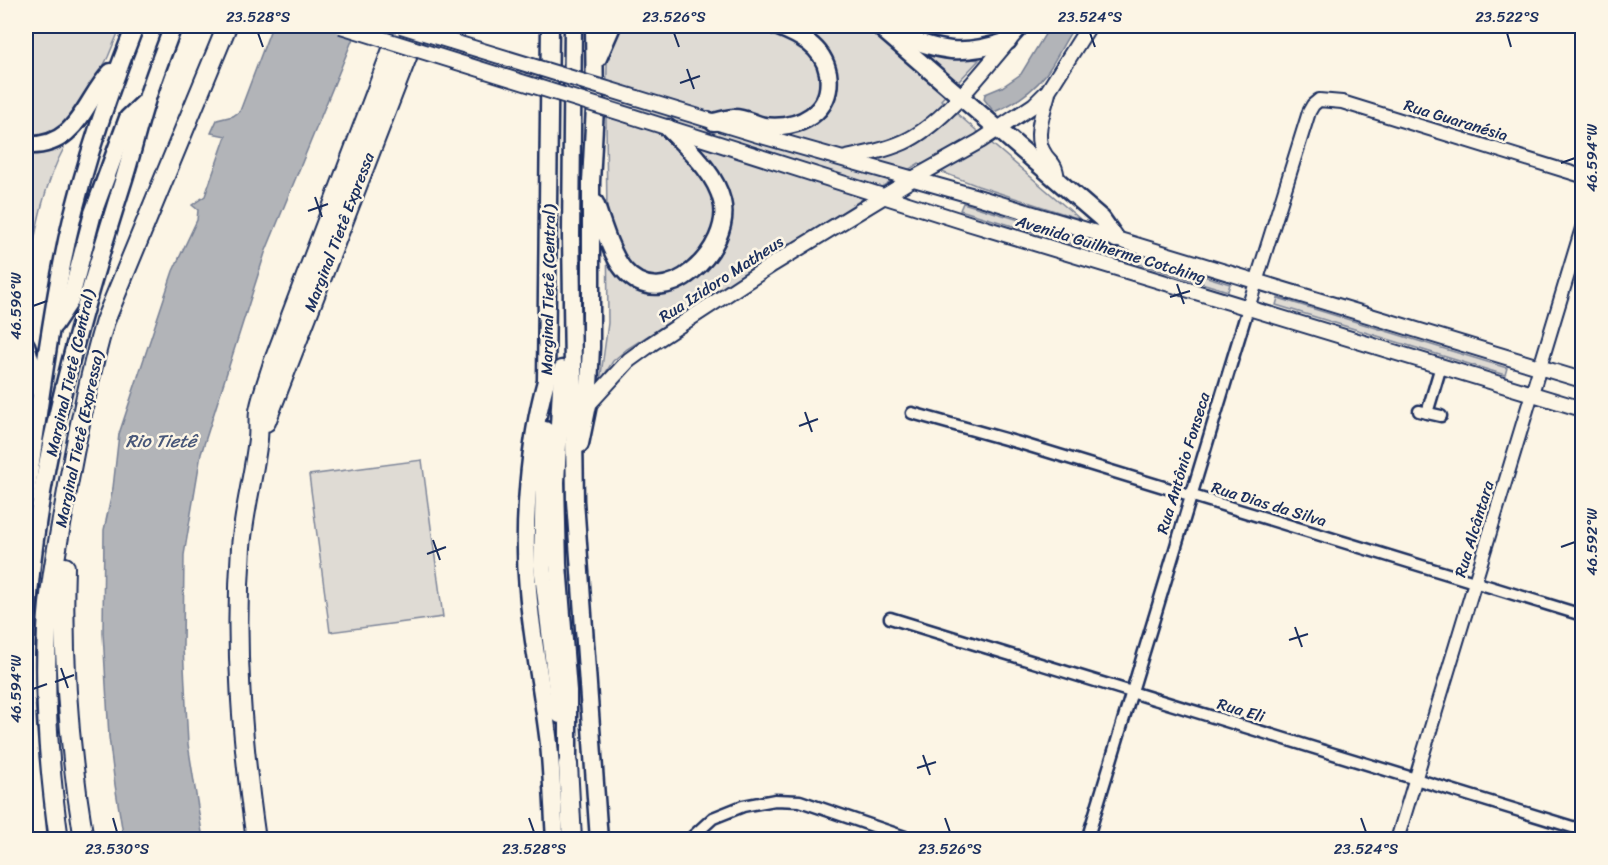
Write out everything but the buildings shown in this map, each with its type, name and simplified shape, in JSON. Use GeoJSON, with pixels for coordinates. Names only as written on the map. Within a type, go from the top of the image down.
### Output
{"type":"FeatureCollection","features":[{"type":"Feature","properties":{"kind":"highway"},"geometry":{"type":"LineString","coordinates":[[26,495],[50,332],[77,197],[119,66],[135,26]]}},
{"type":"Feature","properties":{"kind":"highway","name":"Marginal Tietê (Central)"},"geometry":{"type":"LineString","coordinates":[[39,840],[31,766],[26,656],[31,578],[42,500],[56,423],[74,346],[146,102],[172,26]]}},
{"type":"Feature","properties":{"kind":"highway","name":"Marginal Tietê (Expressa)"},"geometry":{"type":"LineString","coordinates":[[59,840],[53,796],[46,702],[47,628],[60,530],[77,431],[105,321],[227,26]]}},
{"type":"Feature","properties":{"kind":"highway"},"geometry":{"type":"LineString","coordinates":[[256,840],[245,766],[240,699],[238,612],[241,545],[246,501],[259,437],[259,413],[273,363],[401,26]]}},
{"type":"Feature","properties":{"kind":"highway","name":"Marginal Tietê Expressa"},"geometry":{"type":"LineString","coordinates":[[259,437],[270,414],[419,26]]}},
{"type":"Feature","properties":{"kind":"highway","name":"Marginal Tietê (Central)"},"geometry":{"type":"LineString","coordinates":[[550,26],[546,381],[540,403],[532,457],[525,537],[528,590],[549,745],[555,840]]}},
{"type":"Feature","properties":{"kind":"highway"},"geometry":{"type":"LineString","coordinates":[[573,26],[571,235],[574,471],[576,531],[599,840]]}},
{"type":"Feature","properties":{"kind":"highway"},"geometry":{"type":"LineString","coordinates":[[574,471],[588,405],[592,305],[591,194],[596,64],[594,26]]}},
{"type":"Feature","properties":{"kind":"highway"},"geometry":{"type":"LineString","coordinates":[[596,64],[612,26]]}},
{"type":"Feature","properties":{"kind":"highway"},"geometry":{"type":"LineString","coordinates":[[714,122],[733,117],[763,126],[797,125],[809,119],[820,108],[827,93],[826,64],[818,50],[802,37],[776,26]]}},
{"type":"Feature","properties":{"kind":"highway"},"geometry":{"type":"LineString","coordinates":[[877,27],[952,51],[975,51],[1008,40]]}},
{"type":"Feature","properties":{"kind":"highway"},"geometry":{"type":"LineString","coordinates":[[877,27],[1102,219],[1116,239]]}},
{"type":"Feature","properties":{"kind":"highway"},"geometry":{"type":"LineString","coordinates":[[26,145],[46,143],[69,131],[91,103],[108,74],[119,66]]}},
{"type":"Feature","properties":{"kind":"highway"},"geometry":{"type":"LineString","coordinates":[[50,332],[70,301],[93,213],[129,118],[146,102]]}},
{"type":"Feature","properties":{"kind":"highway"},"geometry":{"type":"LineString","coordinates":[[591,194],[619,262],[624,270],[637,280],[647,285],[665,285],[684,278],[699,266],[709,255],[722,226],[723,202],[719,190],[705,168],[668,128]]}},
{"type":"Feature","properties":{"kind":"highway"},"geometry":{"type":"LineString","coordinates":[[571,235],[556,482],[558,565],[568,691],[568,771],[572,840]]}},
{"type":"Feature","properties":{"kind":"highway"},"geometry":{"type":"LineString","coordinates":[[26,345],[41,397]]}},
{"type":"Feature","properties":{"kind":"highway"},"geometry":{"type":"LineString","coordinates":[[546,381],[542,565],[556,692],[568,771]]}},
{"type":"Feature","properties":{"kind":"highway"},"geometry":{"type":"LineString","coordinates":[[60,530],[66,551],[64,662],[70,739],[84,840]]}},
{"type":"Feature","properties":{"kind":"main road","name":"Avenida Guilherme Cotching"},"geometry":{"type":"LineString","coordinates":[[341,26],[884,197],[1582,409]]}},
{"type":"Feature","properties":{"kind":"main road","name":"Avenida Guilherme Cotching"},"geometry":{"type":"LineString","coordinates":[[401,26],[714,122],[914,178],[1582,380]]}},
{"type":"Feature","properties":{"kind":"main road"},"geometry":{"type":"LineString","coordinates":[[844,158],[905,142],[936,122],[1022,26]]}},
{"type":"Feature","properties":{"kind":"main road"},"geometry":{"type":"LineString","coordinates":[[1057,180],[1056,166],[1043,153],[1040,144],[1040,123],[1048,91],[1089,26]]}},
{"type":"Feature","properties":{"kind":"main road","name":"Rua Izidoro Matheus"},"geometry":{"type":"LineString","coordinates":[[588,405],[629,360],[651,344],[773,264],[998,129],[1034,105],[1048,91]]}},
{"type":"Feature","properties":{"kind":"street","name":"Rua Guaranésia"},"geometry":{"type":"LineString","coordinates":[[1319,100],[1342,102],[1582,176]]}},
{"type":"Feature","properties":{"kind":"street","name":"Rua Antônio Fonseca"},"geometry":{"type":"LineString","coordinates":[[1088,840],[1190,495],[1309,112],[1319,100]]}},
{"type":"Feature","properties":{"kind":"street","name":"Rua Alcântara"},"geometry":{"type":"LineString","coordinates":[[1397,840],[1582,228]]}},
{"type":"Feature","properties":{"kind":"street"},"geometry":{"type":"LineString","coordinates":[[1440,416],[1423,412],[1441,366]]}},
{"type":"Feature","properties":{"kind":"street","name":"Rua Dias da Silva"},"geometry":{"type":"LineString","coordinates":[[912,413],[1023,444],[1582,615]]}},
{"type":"Feature","properties":{"kind":"street","name":"Rua Eli"},"geometry":{"type":"LineString","coordinates":[[890,618],[1582,830]]}},
{"type":"Feature","properties":{"kind":"street"},"geometry":{"type":"LineString","coordinates":[[689,840],[713,818],[743,806],[775,800],[800,801],[877,834],[914,840]]}},
{"type":"Feature","properties":{"kind":"shaded area"},"geometry":{"type":"Polygon","coordinates":[[[26,26],[121,26],[108,57],[74,122],[59,131],[64,148],[44,197],[26,284],[26,26]]]}},
{"type":"Feature","properties":{"kind":"shaded area"},"geometry":{"type":"Polygon","coordinates":[[[611,26],[858,26],[874,29],[923,51],[979,60],[941,100],[1080,219],[978,186],[919,163],[627,349],[613,361],[600,382],[608,323],[606,118],[607,64],[611,26]]]}},
{"type":"Feature","properties":{"kind":"shaded area"},"geometry":{"type":"Polygon","coordinates":[[[963,203],[1230,284],[1228,291],[960,210],[963,203]]]}},
{"type":"Feature","properties":{"kind":"shaded area"},"geometry":{"type":"Polygon","coordinates":[[[1278,298],[1507,368],[1505,375],[1276,305],[1278,298]]]}},
{"type":"Feature","properties":{"kind":"shaded area"},"geometry":{"type":"Polygon","coordinates":[[[422,460],[443,617],[330,632],[309,475],[422,460]]]}},
{"type":"Feature","properties":{"kind":"water","name":"Rio Tietê"},"geometry":{"type":"Polygon","coordinates":[[[272,26],[358,26],[265,253],[201,454],[184,555],[183,647],[188,744],[203,839],[124,840],[109,737],[103,633],[104,530],[113,488],[119,434],[173,271],[197,220],[198,210],[192,205],[205,196],[226,136],[211,133],[217,120],[233,116],[240,111],[272,26]]]}},
{"type":"Feature","properties":{"kind":"water"},"geometry":{"type":"Polygon","coordinates":[[[1050,26],[1075,26],[1041,80],[1023,96],[994,112],[984,99],[985,94],[1002,87],[1021,74],[1050,26]]]}}]}
